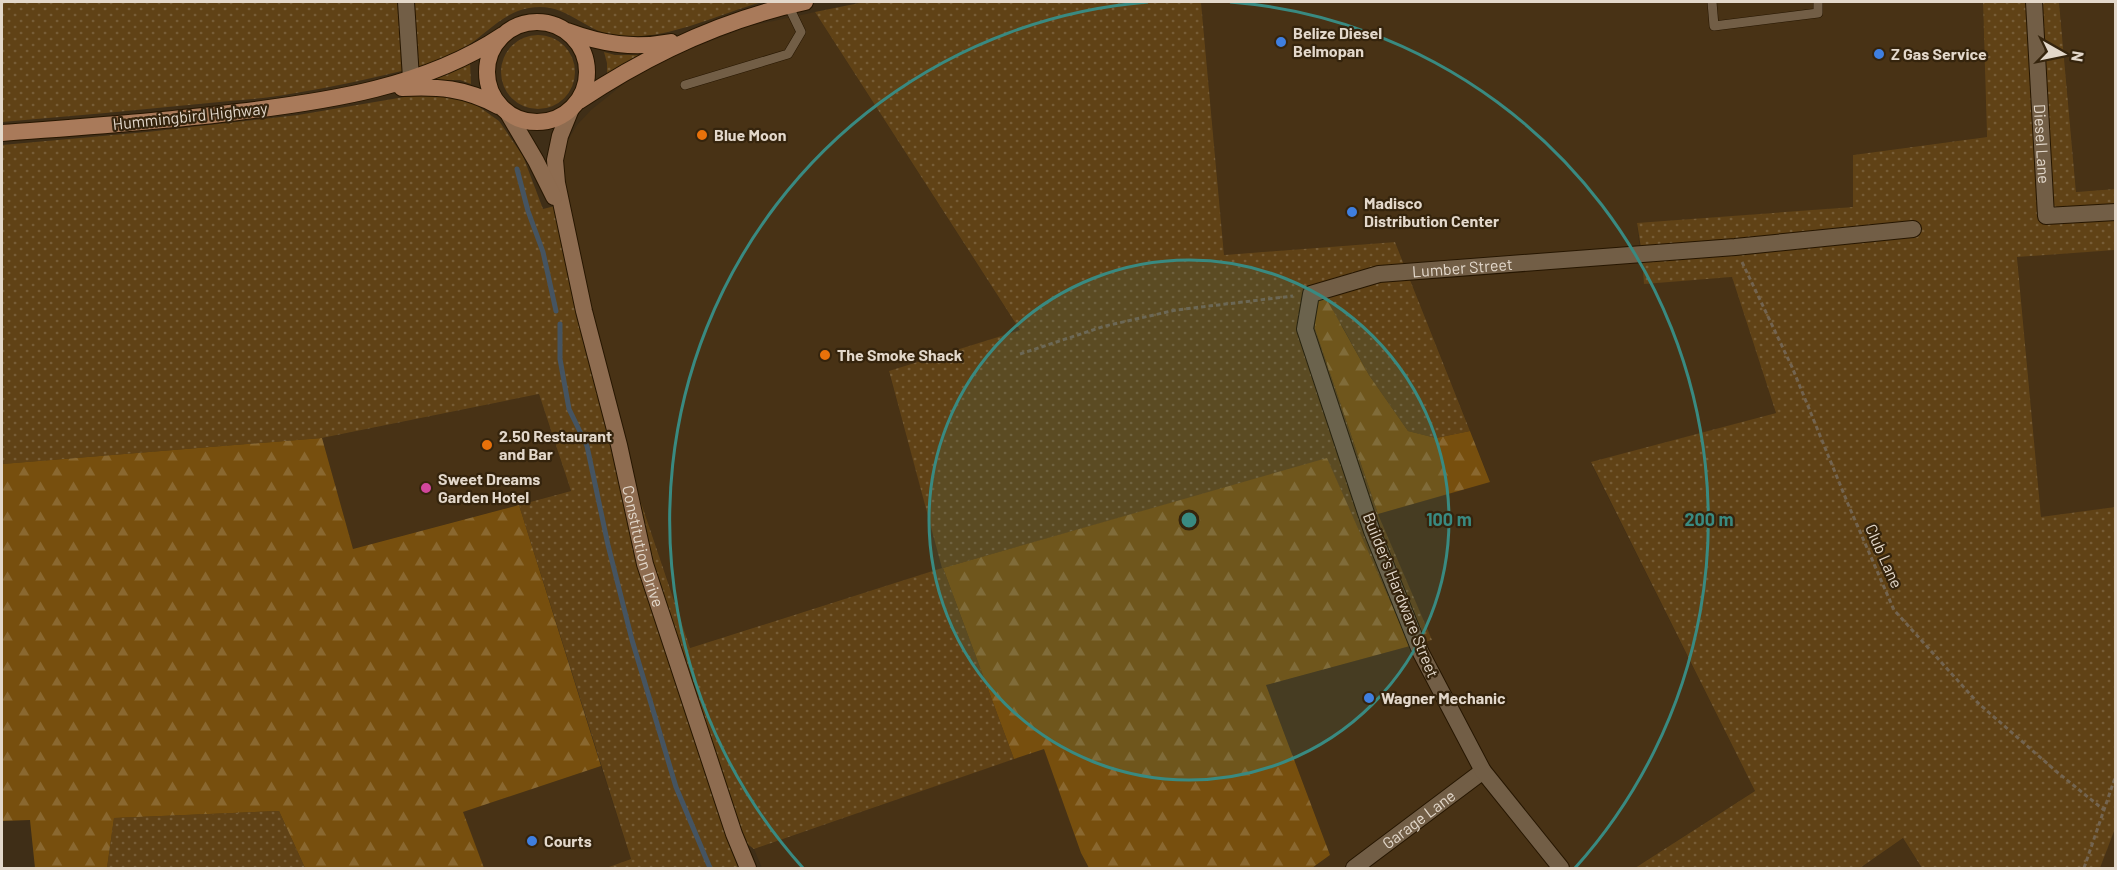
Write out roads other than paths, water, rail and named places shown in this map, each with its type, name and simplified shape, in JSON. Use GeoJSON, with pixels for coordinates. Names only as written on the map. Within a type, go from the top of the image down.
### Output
{"type":"FeatureCollection","features":[{"type":"Feature","properties":{"kind":"main road"},"geometry":{"type":"LineString","coordinates":[[692,38],[631,46],[590,39],[549,23],[533,22],[516,26],[502,35],[493,47],[487,62],[486,78],[490,93],[504,111],[524,121],[541,123],[557,118],[627,70],[692,38],[788,5],[805,2]]}},
{"type":"Feature","properties":{"kind":"main road"},"geometry":{"type":"LineString","coordinates":[[564,29],[576,41],[584,55],[587,70],[585,86],[575,105]]}},
{"type":"Feature","properties":{"kind":"main road","name":"Hummingbird Highway"},"geometry":{"type":"LineString","coordinates":[[2,133],[197,117],[289,106],[377,88],[411,78],[459,61],[481,50],[502,35]]}},
{"type":"Feature","properties":{"kind":"main road","name":"Hummingbird Highway"},"geometry":{"type":"LineString","coordinates":[[377,88],[445,87],[465,91],[504,111]]}},
{"type":"Feature","properties":{"kind":"main road","name":"Constitution Drive"},"geometry":{"type":"LineString","coordinates":[[575,105],[560,136],[555,160],[563,216],[584,311],[619,445],[645,564],[734,834],[748,868]]}},
{"type":"Feature","properties":{"kind":"main road","name":"Constitution Drive"},"geometry":{"type":"LineString","coordinates":[[504,111],[536,161],[563,216]]}},
{"type":"Feature","properties":{"kind":"street"},"geometry":{"type":"LineString","coordinates":[[406,2],[411,78]]}},
{"type":"Feature","properties":{"kind":"street","name":"Diesel Lane"},"geometry":{"type":"LineString","coordinates":[[2034,2],[2046,216],[2115,213]]}},
{"type":"Feature","properties":{"kind":"street","name":"Lumber Street"},"geometry":{"type":"LineString","coordinates":[[1311,294],[1379,274],[1735,247],[1913,229]]}},
{"type":"Feature","properties":{"kind":"street","name":"Builder's Hardware Street"},"geometry":{"type":"LineString","coordinates":[[1311,294],[1305,329],[1372,531],[1421,653],[1483,771],[1561,868]]}},
{"type":"Feature","properties":{"kind":"street","name":"Garage Lane"},"geometry":{"type":"LineString","coordinates":[[1354,868],[1483,771]]}},
{"type":"Feature","properties":{"kind":"lane"},"geometry":{"type":"LineString","coordinates":[[1712,2],[1714,26],[1818,13],[1818,2]]}},
{"type":"Feature","properties":{"kind":"lane"},"geometry":{"type":"LineString","coordinates":[[685,85],[788,54],[801,32],[788,5]]}},
{"type":"Feature","properties":{"kind":"waterway"},"geometry":{"type":"LineString","coordinates":[[517,169],[528,211],[543,252],[556,311]]}},
{"type":"Feature","properties":{"kind":"waterway"},"geometry":{"type":"LineString","coordinates":[[560,324],[560,359],[569,409],[587,446],[608,545],[632,640],[676,787],[710,868]]}},
{"type":"Feature","properties":{"kind":"place","name":"Belize Diesel Belmopan"},"geometry":{"type":"Point","coordinates":[1281,42]}},
{"type":"Feature","properties":{"kind":"place","name":"Z Gas Service"},"geometry":{"type":"Point","coordinates":[1879,54]}},
{"type":"Feature","properties":{"kind":"place","name":"Blue Moon"},"geometry":{"type":"Point","coordinates":[702,135]}},
{"type":"Feature","properties":{"kind":"place","name":"Madisco Distribution Center"},"geometry":{"type":"Point","coordinates":[1352,212]}},
{"type":"Feature","properties":{"kind":"place","name":"The Smoke Shack"},"geometry":{"type":"Point","coordinates":[825,355]}},
{"type":"Feature","properties":{"kind":"place","name":"2.50 Restaurant and Bar"},"geometry":{"type":"Point","coordinates":[487,445]}},
{"type":"Feature","properties":{"kind":"place","name":"Sweet Dreams Garden Hotel"},"geometry":{"type":"Point","coordinates":[426,488]}},
{"type":"Feature","properties":{"kind":"place","name":"Wagner Mechanic"},"geometry":{"type":"Point","coordinates":[1369,698]}},
{"type":"Feature","properties":{"kind":"place","name":"Courts"},"geometry":{"type":"Point","coordinates":[532,841]}}]}
